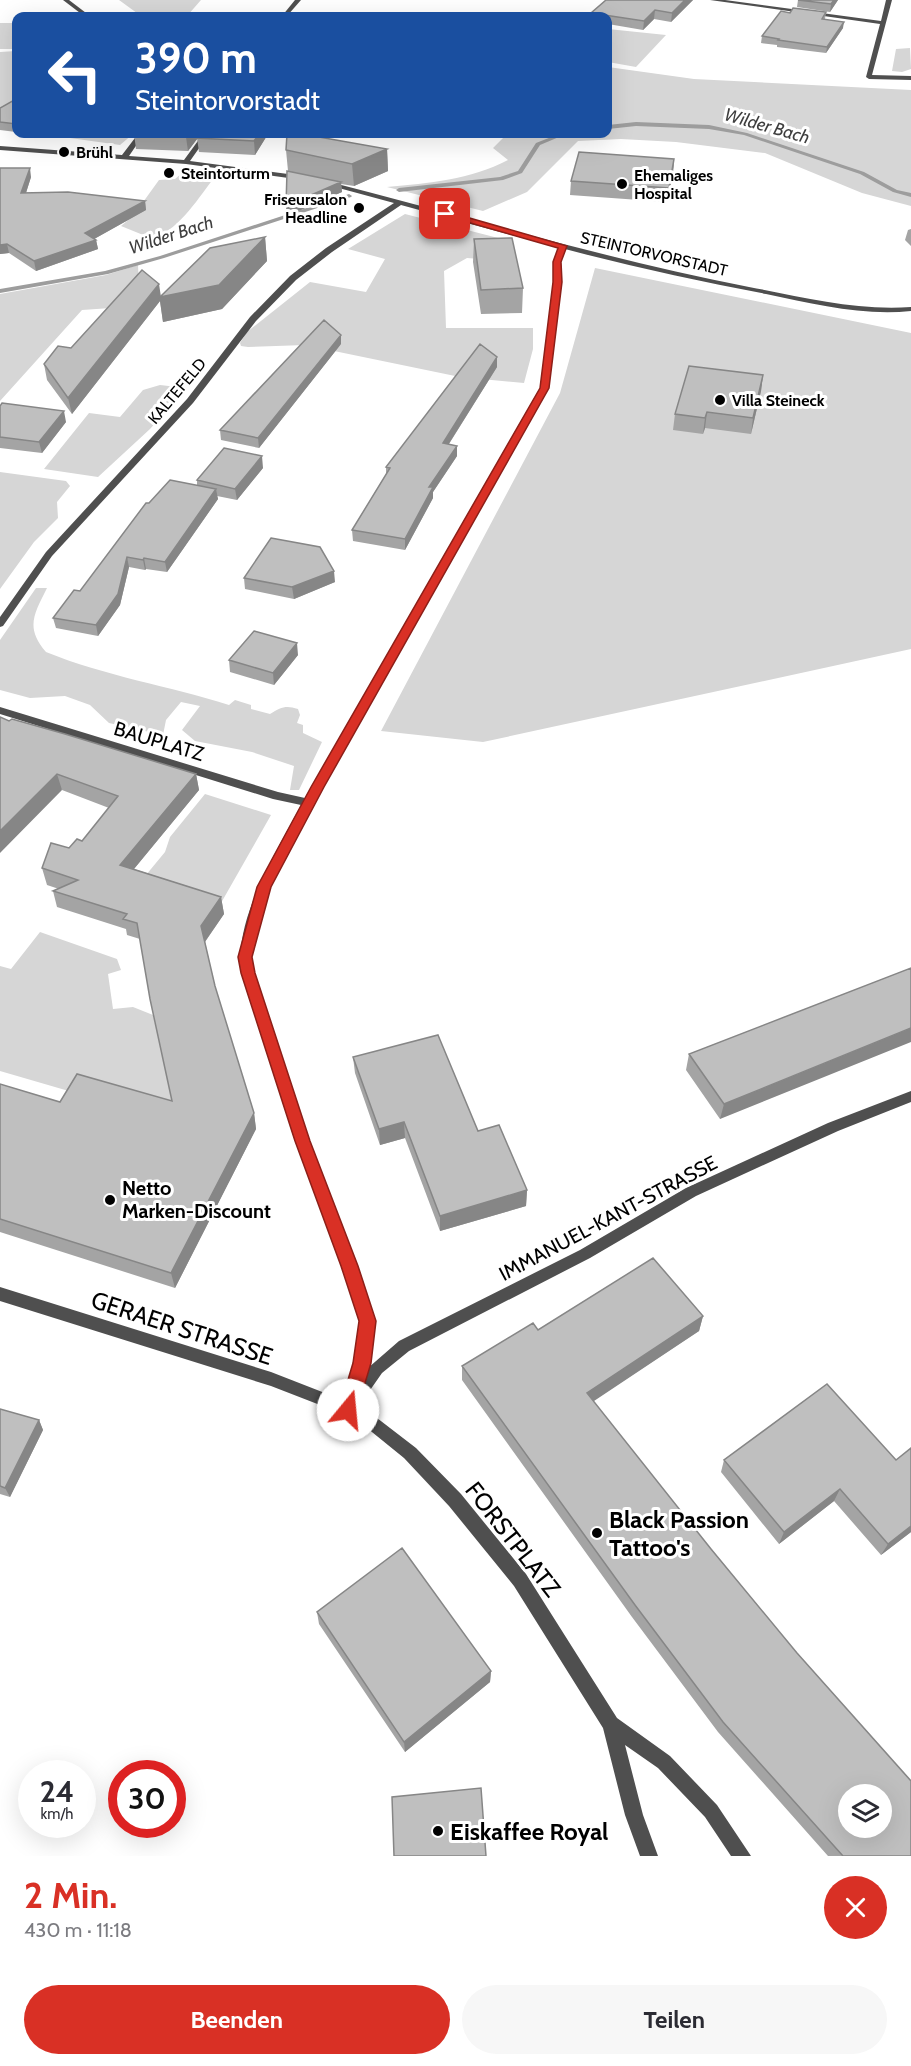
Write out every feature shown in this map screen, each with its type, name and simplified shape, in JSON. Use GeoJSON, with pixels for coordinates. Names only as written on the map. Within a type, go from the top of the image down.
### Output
{"type":"FeatureCollection","features":[{"type":"Feature","properties":{"kind":"street"},"geometry":{"type":"LineString","coordinates":[[66,0],[82,12]]}},
{"type":"Feature","properties":{"kind":"street"},"geometry":{"type":"LineString","coordinates":[[288,12],[298,0]]}},
{"type":"Feature","properties":{"kind":"street"},"geometry":{"type":"LineString","coordinates":[[713,0],[883,23]]}},
{"type":"Feature","properties":{"kind":"street"},"geometry":{"type":"LineString","coordinates":[[889,0],[869,77],[911,78]]}},
{"type":"Feature","properties":{"kind":"street"},"geometry":{"type":"LineString","coordinates":[[125,156],[138,138]]}},
{"type":"Feature","properties":{"kind":"street"},"geometry":{"type":"LineString","coordinates":[[0,148],[186,162],[203,138]]}},
{"type":"Feature","properties":{"kind":"street","name":"STEINTORVORSTADT"},"geometry":{"type":"LineString","coordinates":[[186,162],[301,177],[563,246],[708,281],[832,306],[871,311],[910,310]]}},
{"type":"Feature","properties":{"kind":"street","name":"KALTEFELD"},"geometry":{"type":"LineString","coordinates":[[0,624],[49,554],[190,401],[253,319],[293,278],[396,201]]}},
{"type":"Feature","properties":{"kind":"street"},"geometry":{"type":"LineString","coordinates":[[348,1410],[362,1363],[367,1321],[350,1266],[302,1141],[248,973],[245,957],[264,887],[309,803],[544,388],[558,282],[557,262],[563,246]]}},
{"type":"Feature","properties":{"kind":"street","name":"BAUPLATZ"},"geometry":{"type":"LineString","coordinates":[[0,710],[277,796],[309,803]]}},
{"type":"Feature","properties":{"kind":"street","name":"IMMANUEL-KANT-STRASSE"},"geometry":{"type":"LineString","coordinates":[[348,1410],[378,1368],[404,1346],[585,1254],[691,1192],[832,1127],[911,1096]]}},
{"type":"Feature","properties":{"kind":"street","name":"GERAER STRASSE"},"geometry":{"type":"LineString","coordinates":[[0,1294],[271,1379],[348,1410]]}},
{"type":"Feature","properties":{"kind":"street","name":"FORSTPLATZ"},"geometry":{"type":"LineString","coordinates":[[348,1410],[372,1423],[410,1453],[455,1500],[520,1580],[611,1724],[634,1815],[649,1856]]}},
{"type":"Feature","properties":{"kind":"street","name":"FORSTPLATZ"},"geometry":{"type":"LineString","coordinates":[[611,1724],[664,1762],[711,1812],[742,1856]]}},
{"type":"Feature","properties":{"kind":"shaded area"},"geometry":{"type":"Polygon","coordinates":[[[119,0],[201,0],[190,12],[136,12],[119,0]]]}},
{"type":"Feature","properties":{"kind":"shaded area"},"geometry":{"type":"Polygon","coordinates":[[[0,23],[12,23],[12,49],[0,49],[0,23]]]}},
{"type":"Feature","properties":{"kind":"shaded area"},"geometry":{"type":"Polygon","coordinates":[[[612,29],[666,35],[636,67],[612,63],[612,29]]]}},
{"type":"Feature","properties":{"kind":"shaded area"},"geometry":{"type":"Polygon","coordinates":[[[910,48],[911,69],[902,72],[892,71],[896,49],[910,48]]]}},
{"type":"Feature","properties":{"kind":"shaded area"},"geometry":{"type":"Polygon","coordinates":[[[12,51],[12,119],[0,118],[0,52],[12,51]]]}},
{"type":"Feature","properties":{"kind":"shaded area"},"geometry":{"type":"Polygon","coordinates":[[[612,68],[694,79],[911,90],[911,206],[862,193],[765,153],[676,142],[621,139],[578,141],[527,192],[483,211],[387,187],[449,180],[494,167],[508,160],[493,148],[503,138],[612,138],[612,68]]]}},
{"type":"Feature","properties":{"kind":"shaded area"},"geometry":{"type":"Polygon","coordinates":[[[70,138],[128,138],[120,145],[70,138]]]}},
{"type":"Feature","properties":{"kind":"shaded area"},"geometry":{"type":"Polygon","coordinates":[[[179,170],[217,174],[189,211],[164,234],[153,239],[121,226],[133,216],[159,180],[175,179],[181,174],[179,170]]]}},
{"type":"Feature","properties":{"kind":"shaded area"},"geometry":{"type":"Polygon","coordinates":[[[405,214],[502,239],[480,259],[467,258],[444,271],[446,328],[533,328],[533,349],[524,383],[460,377],[305,345],[241,346],[240,343],[247,332],[310,282],[366,292],[385,259],[348,249],[405,214]]]}},
{"type":"Feature","properties":{"kind":"shaded area"},"geometry":{"type":"Polygon","coordinates":[[[138,265],[140,306],[82,310],[0,401],[0,294],[106,275],[138,265]]]}},
{"type":"Feature","properties":{"kind":"shaded area"},"geometry":{"type":"Polygon","coordinates":[[[595,268],[911,333],[911,649],[483,742],[381,731],[560,393],[595,268]]]}},
{"type":"Feature","properties":{"kind":"shaded area"},"geometry":{"type":"Polygon","coordinates":[[[160,385],[186,388],[150,429],[98,477],[44,469],[89,413],[120,417],[143,390],[160,385]]]}},
{"type":"Feature","properties":{"kind":"shaded area"},"geometry":{"type":"Polygon","coordinates":[[[0,472],[66,481],[70,486],[57,502],[58,518],[34,542],[0,589],[0,472]]]}},
{"type":"Feature","properties":{"kind":"shaded area"},"geometry":{"type":"Polygon","coordinates":[[[36,588],[47,588],[35,613],[34,621],[35,636],[46,652],[91,668],[229,705],[235,700],[251,705],[251,709],[270,714],[284,707],[298,709],[300,715],[297,723],[303,725],[303,733],[322,742],[299,790],[290,790],[294,766],[252,752],[195,741],[182,730],[200,706],[181,702],[166,720],[163,735],[109,723],[90,705],[65,696],[30,698],[0,690],[0,640],[36,588]]]}},
{"type":"Feature","properties":{"kind":"shaded area"},"geometry":{"type":"Polygon","coordinates":[[[205,794],[271,815],[221,903],[146,875],[165,852],[170,837],[205,794]]]}},
{"type":"Feature","properties":{"kind":"shaded area"},"geometry":{"type":"Polygon","coordinates":[[[40,932],[117,959],[121,970],[108,974],[113,1009],[133,1007],[153,1015],[175,1104],[79,1094],[0,1071],[0,966],[11,969],[40,932]]]}},
{"type":"Feature","properties":{"kind":"building"},"geometry":{"type":"Polygon","coordinates":[[[606,0],[685,0],[672,13],[655,10],[644,21],[612,16],[612,12],[592,12],[606,0]]]}},
{"type":"Feature","properties":{"kind":"building"},"geometry":{"type":"Polygon","coordinates":[[[798,0],[834,0],[831,4],[798,0]]]}},
{"type":"Feature","properties":{"kind":"building"},"geometry":{"type":"Polygon","coordinates":[[[793,8],[826,12],[822,19],[844,22],[827,47],[762,36],[781,11],[790,13],[793,8]]]}},
{"type":"Feature","properties":{"kind":"building"},"geometry":{"type":"Polygon","coordinates":[[[12,101],[12,124],[0,122],[0,108],[12,101]]]}},
{"type":"Feature","properties":{"kind":"building"},"geometry":{"type":"Polygon","coordinates":[[[197,138],[256,138],[254,141],[197,138]]]}},
{"type":"Feature","properties":{"kind":"building"},"geometry":{"type":"Polygon","coordinates":[[[287,138],[325,138],[387,149],[352,164],[286,150],[287,138]]]}},
{"type":"Feature","properties":{"kind":"building"},"geometry":{"type":"Polygon","coordinates":[[[579,152],[674,159],[669,188],[571,181],[579,152]]]}},
{"type":"Feature","properties":{"kind":"building"},"geometry":{"type":"Polygon","coordinates":[[[0,168],[30,168],[21,193],[68,192],[145,201],[85,233],[96,240],[34,261],[7,244],[0,245],[0,168]]]}},
{"type":"Feature","properties":{"kind":"building"},"geometry":{"type":"Polygon","coordinates":[[[287,171],[341,182],[286,206],[287,171]]]}},
{"type":"Feature","properties":{"kind":"building"},"geometry":{"type":"Polygon","coordinates":[[[265,237],[219,285],[160,297],[210,248],[265,237]]]}},
{"type":"Feature","properties":{"kind":"building"},"geometry":{"type":"Polygon","coordinates":[[[512,238],[523,288],[481,290],[474,239],[512,238]]]}},
{"type":"Feature","properties":{"kind":"building"},"geometry":{"type":"Polygon","coordinates":[[[142,270],[159,284],[68,398],[44,364],[58,346],[71,348],[142,270]]]}},
{"type":"Feature","properties":{"kind":"building"},"geometry":{"type":"Polygon","coordinates":[[[324,320],[341,335],[258,438],[220,430],[324,320]]]}},
{"type":"Feature","properties":{"kind":"building"},"geometry":{"type":"Polygon","coordinates":[[[480,344],[497,357],[443,443],[457,446],[429,487],[433,487],[405,539],[352,530],[390,468],[386,467],[480,344]]]}},
{"type":"Feature","properties":{"kind":"building"},"geometry":{"type":"Polygon","coordinates":[[[689,366],[763,375],[753,418],[707,412],[705,418],[675,414],[689,366]]]}},
{"type":"Feature","properties":{"kind":"building"},"geometry":{"type":"Polygon","coordinates":[[[2,403],[64,411],[39,442],[0,437],[0,406],[2,403]]]}},
{"type":"Feature","properties":{"kind":"building"},"geometry":{"type":"Polygon","coordinates":[[[224,448],[262,456],[235,489],[197,480],[224,448]]]}},
{"type":"Feature","properties":{"kind":"building"},"geometry":{"type":"Polygon","coordinates":[[[170,480],[216,489],[165,562],[127,557],[118,594],[96,625],[53,618],[74,590],[80,591],[146,503],[149,503],[170,480]]]}},
{"type":"Feature","properties":{"kind":"building"},"geometry":{"type":"Polygon","coordinates":[[[271,538],[320,547],[334,571],[292,587],[244,578],[271,538]]]}},
{"type":"Feature","properties":{"kind":"building"},"geometry":{"type":"Polygon","coordinates":[[[254,631],[297,643],[273,673],[229,660],[254,631]]]}},
{"type":"Feature","properties":{"kind":"building"},"geometry":{"type":"Polygon","coordinates":[[[0,717],[65,734],[196,774],[120,865],[221,897],[201,926],[215,986],[254,1113],[171,1273],[0,1219],[0,1084],[60,1102],[77,1074],[172,1101],[150,999],[137,923],[123,919],[127,914],[53,891],[78,880],[42,868],[51,843],[69,848],[77,839],[82,841],[118,796],[57,774],[0,831],[0,717]]]}},
{"type":"Feature","properties":{"kind":"building"},"geometry":{"type":"Polygon","coordinates":[[[911,968],[911,1028],[724,1104],[689,1054],[911,968]]]}},
{"type":"Feature","properties":{"kind":"building"},"geometry":{"type":"Polygon","coordinates":[[[438,1035],[478,1131],[499,1125],[527,1190],[440,1216],[404,1122],[379,1129],[353,1057],[438,1035]]]}},
{"type":"Feature","properties":{"kind":"building"},"geometry":{"type":"Polygon","coordinates":[[[653,1258],[703,1316],[587,1393],[797,1653],[911,1781],[911,1856],[843,1856],[723,1722],[462,1366],[533,1323],[538,1330],[653,1258]]]}},
{"type":"Feature","properties":{"kind":"building"},"geometry":{"type":"Polygon","coordinates":[[[827,1384],[896,1460],[911,1448],[911,1526],[888,1544],[840,1489],[784,1532],[724,1460],[827,1384]]]}},
{"type":"Feature","properties":{"kind":"building"},"geometry":{"type":"Polygon","coordinates":[[[0,1409],[39,1420],[5,1488],[0,1486],[0,1409]]]}},
{"type":"Feature","properties":{"kind":"building"},"geometry":{"type":"Polygon","coordinates":[[[402,1548],[491,1671],[404,1742],[317,1612],[402,1548]]]}},
{"type":"Feature","properties":{"kind":"building","name":"Eiskaffee Royal"},"geometry":{"type":"Polygon","coordinates":[[[481,1788],[486,1856],[394,1856],[392,1797],[481,1788]]]}},
{"type":"Feature","properties":{"kind":"waterway","name":"Wilder Bach"},"geometry":{"type":"LineString","coordinates":[[612,127],[636,124],[709,127],[745,134],[862,173],[895,191],[911,195]]}},
{"type":"Feature","properties":{"kind":"waterway","name":"Wilder Bach"},"geometry":{"type":"LineString","coordinates":[[399,190],[501,179],[520,172],[538,144],[553,138]]}},
{"type":"Feature","properties":{"kind":"waterway","name":"Wilder Bach"},"geometry":{"type":"LineString","coordinates":[[0,291],[106,273],[349,196]]}},
{"type":"Feature","properties":{"kind":"place","name":"Brühl"},"geometry":{"type":"Point","coordinates":[64,152]}},
{"type":"Feature","properties":{"kind":"place","name":"Steintorturm"},"geometry":{"type":"Point","coordinates":[169,173]}},
{"type":"Feature","properties":{"kind":"place","name":"Ehemaliges Hospital"},"geometry":{"type":"Point","coordinates":[622,184]}},
{"type":"Feature","properties":{"kind":"place","name":"Friseursalon Headline"},"geometry":{"type":"Point","coordinates":[359,208]}},
{"type":"Feature","properties":{"kind":"place","name":"Villa Steineck"},"geometry":{"type":"Point","coordinates":[720,400]}},
{"type":"Feature","properties":{"kind":"place","name":"Netto Marken-Discount"},"geometry":{"type":"Point","coordinates":[110,1200]}},
{"type":"Feature","properties":{"kind":"place","name":"Black Passion Tattoo's"},"geometry":{"type":"Point","coordinates":[597,1533]}},
{"type":"Feature","properties":{"kind":"place","name":"Eiskaffee Royal"},"geometry":{"type":"Point","coordinates":[438,1831]}},
{"type":"Feature","properties":{"kind":"route"},"geometry":{"type":"LineString","coordinates":[[348,1410],[362,1363],[367,1321],[350,1266],[302,1141],[248,973],[245,957],[248,939],[264,887],[345,738],[544,388],[558,282],[557,262],[563,246],[445,214]]}}]}
